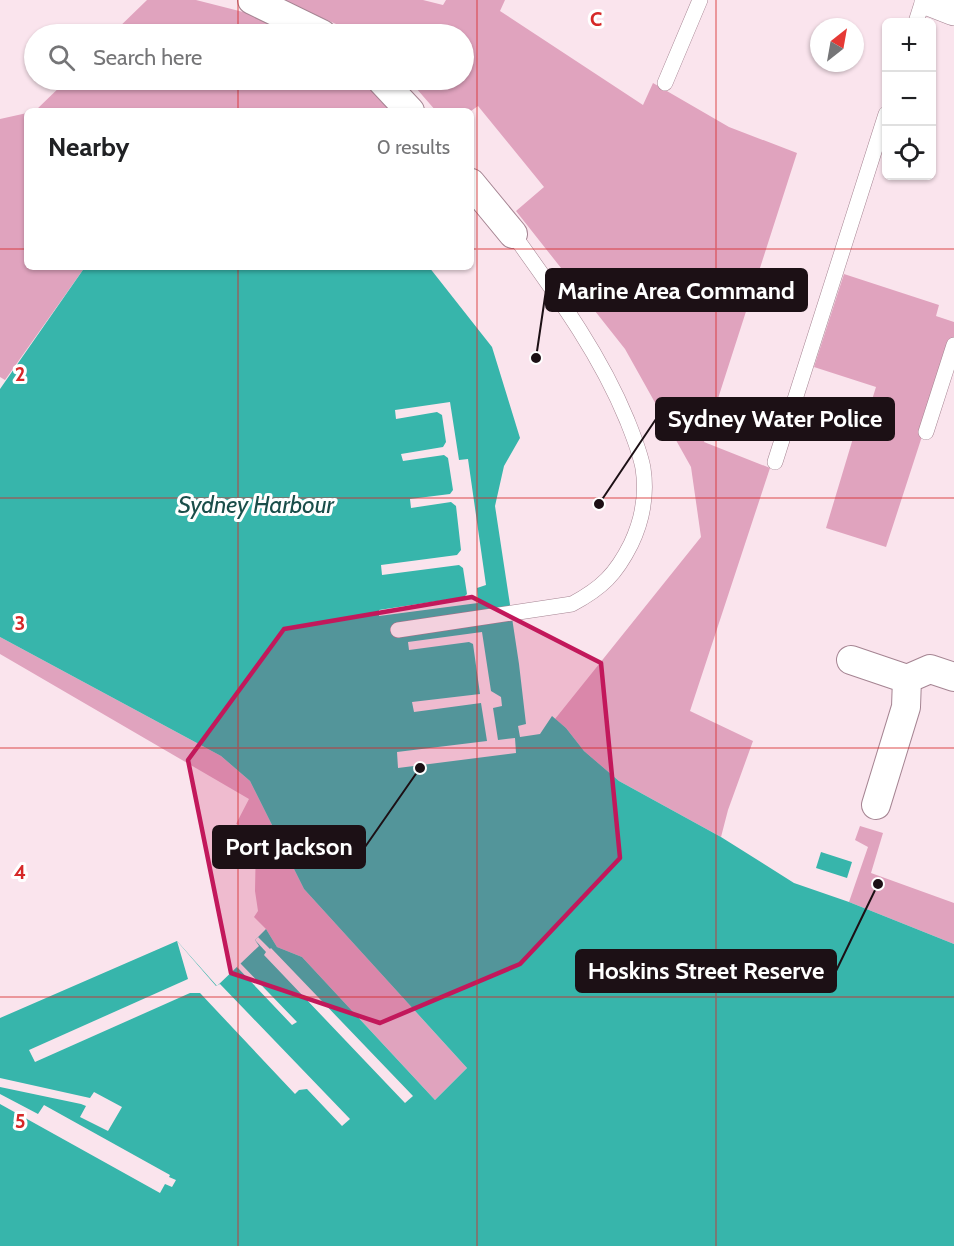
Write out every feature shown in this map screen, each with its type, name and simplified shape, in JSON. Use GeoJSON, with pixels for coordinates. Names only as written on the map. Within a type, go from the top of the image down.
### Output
{"type":"FeatureCollection","features":[{"type":"Feature","properties":{"kind":"street"},"geometry":{"type":"LineString","coordinates":[[252,0],[301,24]]}},
{"type":"Feature","properties":{"kind":"street"},"geometry":{"type":"LineString","coordinates":[[931,0],[954,9]]}},
{"type":"Feature","properties":{"kind":"street"},"geometry":{"type":"LineString","coordinates":[[390,90],[407,108]]}},
{"type":"Feature","properties":{"kind":"street"},"geometry":{"type":"LineString","coordinates":[[474,187],[513,234]]}},
{"type":"Feature","properties":{"kind":"street"},"geometry":{"type":"LineString","coordinates":[[851,660],[907,679],[930,669],[954,677]]}},
{"type":"Feature","properties":{"kind":"street"},"geometry":{"type":"LineString","coordinates":[[876,806],[906,707],[907,679]]}},
{"type":"Feature","properties":{"kind":"lane"},"geometry":{"type":"LineString","coordinates":[[665,83],[700,0]]}},
{"type":"Feature","properties":{"kind":"lane"},"geometry":{"type":"LineString","coordinates":[[917,18],[923,0]]}},
{"type":"Feature","properties":{"kind":"lane"},"geometry":{"type":"LineString","coordinates":[[775,462],[882,126]]}},
{"type":"Feature","properties":{"kind":"lane"},"geometry":{"type":"LineString","coordinates":[[398,630],[572,604],[592,594],[610,578],[623,559],[638,528],[644,502],[643,468],[615,392],[572,316],[513,234]]}},
{"type":"Feature","properties":{"kind":"lane"},"geometry":{"type":"LineString","coordinates":[[926,432],[954,345]]}},
{"type":"Feature","properties":{"kind":"highlighted area"},"geometry":{"type":"Polygon","coordinates":[[[472,597],[601,663],[620,858],[520,964],[380,1023],[231,973],[188,760],[284,629],[472,597]]]}},
{"type":"Feature","properties":{"kind":"shaded area"},"geometry":{"type":"Polygon","coordinates":[[[147,0],[196,0],[288,24],[122,24],[147,0]]]}},
{"type":"Feature","properties":{"kind":"shaded area"},"geometry":{"type":"Polygon","coordinates":[[[281,0],[423,0],[443,5],[446,0],[505,0],[500,11],[643,105],[653,83],[729,127],[797,153],[704,442],[770,468],[690,711],[753,741],[728,810],[721,837],[619,781],[584,751],[566,728],[555,719],[701,537],[691,467],[625,349],[516,211],[544,187],[478,106],[474,109],[433,108],[418,90],[474,90],[474,24],[336,24],[281,0]]]}},
{"type":"Feature","properties":{"kind":"shaded area"},"geometry":{"type":"Polygon","coordinates":[[[57,90],[381,90],[397,108],[38,108],[57,90]]]}},
{"type":"Feature","properties":{"kind":"shaded area"},"geometry":{"type":"Polygon","coordinates":[[[24,114],[24,270],[83,270],[5,380],[0,377],[0,119],[24,114]]]}},
{"type":"Feature","properties":{"kind":"shaded area"},"geometry":{"type":"Polygon","coordinates":[[[844,274],[939,305],[936,316],[954,322],[954,338],[886,547],[826,528],[863,405],[871,403],[876,387],[814,367],[844,274]]]}},
{"type":"Feature","properties":{"kind":"shaded area"},"geometry":{"type":"Polygon","coordinates":[[[0,637],[221,756],[250,781],[304,889],[467,1068],[435,1100],[302,957],[277,947],[266,929],[254,917],[258,911],[255,891],[256,840],[249,828],[236,824],[249,799],[0,654],[0,637]]]}},
{"type":"Feature","properties":{"kind":"shaded area"},"geometry":{"type":"Polygon","coordinates":[[[860,826],[883,833],[871,873],[954,903],[954,944],[849,902],[868,847],[855,840],[860,826]]]}},
{"type":"Feature","properties":{"kind":"water","name":"Sydney Harbour"},"geometry":{"type":"Polygon","coordinates":[[[83,270],[431,270],[492,347],[520,438],[504,466],[495,506],[526,724],[518,726],[520,737],[540,734],[552,716],[566,728],[584,751],[619,781],[721,837],[794,883],[849,902],[954,944],[954,1246],[0,1246],[0,1018],[177,941],[217,986],[259,946],[255,940],[266,929],[277,947],[302,957],[435,1100],[467,1068],[304,889],[250,781],[221,756],[0,637],[0,389],[83,270]]]}},
{"type":"Feature","properties":{"kind":"water"},"geometry":{"type":"Polygon","coordinates":[[[821,852],[852,862],[847,878],[816,868],[821,852]]]}},
{"type":"Feature","properties":{"kind":"pier"},"geometry":{"type":"Polygon","coordinates":[[[450,402],[459,460],[468,459],[486,585],[477,588],[478,603],[379,616],[379,610],[464,597],[467,594],[463,568],[459,565],[382,575],[381,565],[457,555],[461,550],[456,506],[451,502],[411,508],[410,499],[450,494],[453,490],[448,458],[444,455],[403,461],[401,454],[443,447],[446,442],[442,415],[437,412],[396,419],[395,410],[450,402]]]}},
{"type":"Feature","properties":{"kind":"pier"},"geometry":{"type":"Polygon","coordinates":[[[482,632],[491,691],[501,697],[502,706],[493,708],[498,740],[515,738],[516,753],[398,768],[397,752],[487,741],[481,703],[414,712],[412,702],[480,694],[473,644],[469,642],[409,650],[408,642],[482,632]]]}},
{"type":"Feature","properties":{"kind":"pier"},"geometry":{"type":"Polygon","coordinates":[[[258,937],[413,1096],[405,1103],[264,955],[266,952],[255,940],[258,937]]]}},
{"type":"Feature","properties":{"kind":"pier"},"geometry":{"type":"Polygon","coordinates":[[[177,941],[216,986],[220,984],[350,1119],[342,1126],[307,1089],[299,1090],[295,1094],[200,993],[190,993],[35,1062],[29,1050],[188,979],[177,941]]]}},
{"type":"Feature","properties":{"kind":"pier"},"geometry":{"type":"Polygon","coordinates":[[[240,963],[297,1022],[292,1025],[237,967],[240,963]]]}},
{"type":"Feature","properties":{"kind":"pier"},"geometry":{"type":"Polygon","coordinates":[[[0,1078],[90,1098],[94,1092],[122,1107],[108,1131],[80,1117],[86,1106],[0,1087],[0,1078]]]}},
{"type":"Feature","properties":{"kind":"pier"},"geometry":{"type":"Polygon","coordinates":[[[0,1094],[38,1114],[44,1105],[176,1180],[172,1187],[165,1184],[160,1193],[0,1104],[0,1094]]]}},
{"type":"Feature","properties":{"kind":"place","name":"Marine Area Command"},"geometry":{"type":"Point","coordinates":[536,358]}},
{"type":"Feature","properties":{"kind":"place","name":"Sydney Water Police"},"geometry":{"type":"Point","coordinates":[599,504]}},
{"type":"Feature","properties":{"kind":"place","name":"Port Jackson"},"geometry":{"type":"Point","coordinates":[420,768]}},
{"type":"Feature","properties":{"kind":"place","name":"Hoskins Street Reserve"},"geometry":{"type":"Point","coordinates":[878,884]}}]}
